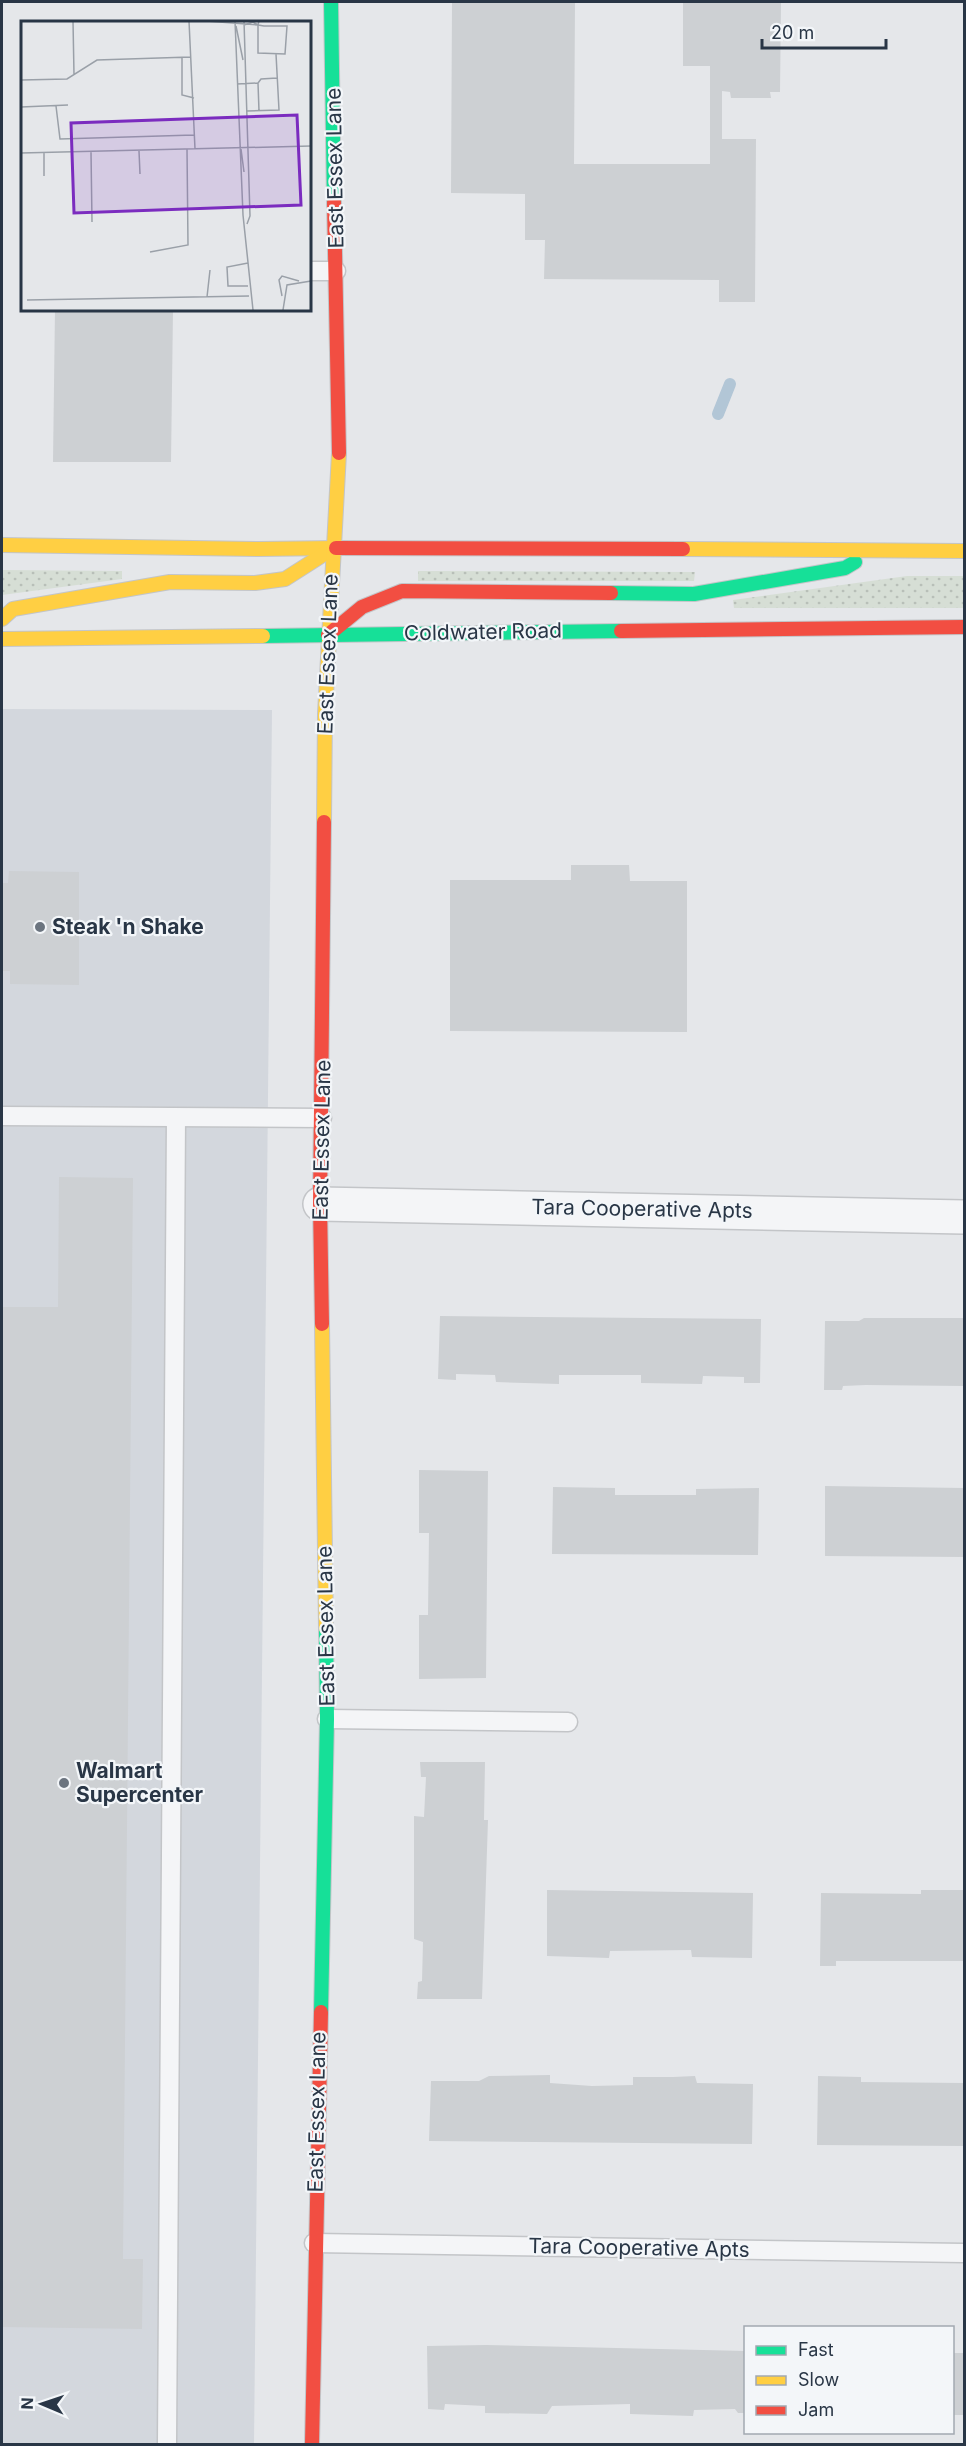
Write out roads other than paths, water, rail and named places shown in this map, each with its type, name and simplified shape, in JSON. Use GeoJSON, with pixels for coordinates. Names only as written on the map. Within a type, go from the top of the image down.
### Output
{"type":"FeatureCollection","features":[{"type":"Feature","properties":{"kind":"main road","name":"East Essex Lane"},"geometry":{"type":"LineString","coordinates":[[312,2445],[314,2243],[327,1719],[320,1204],[325,726],[332,549],[339,472],[332,2]]}},
{"type":"Feature","properties":{"kind":"main road"},"geometry":{"type":"LineString","coordinates":[[2,545],[332,549],[964,551]]}},
{"type":"Feature","properties":{"kind":"main road"},"geometry":{"type":"LineString","coordinates":[[2,619],[13,609],[170,582],[255,583],[285,579],[332,549]]}},
{"type":"Feature","properties":{"kind":"main road"},"geometry":{"type":"LineString","coordinates":[[328,635],[348,614],[379,598],[402,591],[694,594],[845,568],[872,551]]}},
{"type":"Feature","properties":{"kind":"main road","name":"Coldwater Road"},"geometry":{"type":"LineString","coordinates":[[2,639],[964,627]]}},
{"type":"Feature","properties":{"kind":"street","name":"Tara Cooperative Apts"},"geometry":{"type":"LineString","coordinates":[[320,1204],[964,1217]]}},
{"type":"Feature","properties":{"kind":"lane"},"geometry":{"type":"LineString","coordinates":[[310,271],[336,271]]}},
{"type":"Feature","properties":{"kind":"lane"},"geometry":{"type":"LineString","coordinates":[[2,1116],[322,1119]]}},
{"type":"Feature","properties":{"kind":"lane"},"geometry":{"type":"LineString","coordinates":[[167,2445],[176,1118]]}},
{"type":"Feature","properties":{"kind":"lane"},"geometry":{"type":"LineString","coordinates":[[327,1719],[568,1722]]}},
{"type":"Feature","properties":{"kind":"lane","name":"Tara Cooperative Apts"},"geometry":{"type":"LineString","coordinates":[[314,2243],[964,2253]]}},
{"type":"Feature","properties":{"kind":"waterway"},"geometry":{"type":"LineString","coordinates":[[718,414],[730,384]]}},
{"type":"Feature","properties":{"kind":"place","name":"Steak 'n Shake"},"geometry":{"type":"Point","coordinates":[40,927]}},
{"type":"Feature","properties":{"kind":"place","name":"Walmart Supercenter"},"geometry":{"type":"Point","coordinates":[64,1783]}}]}
